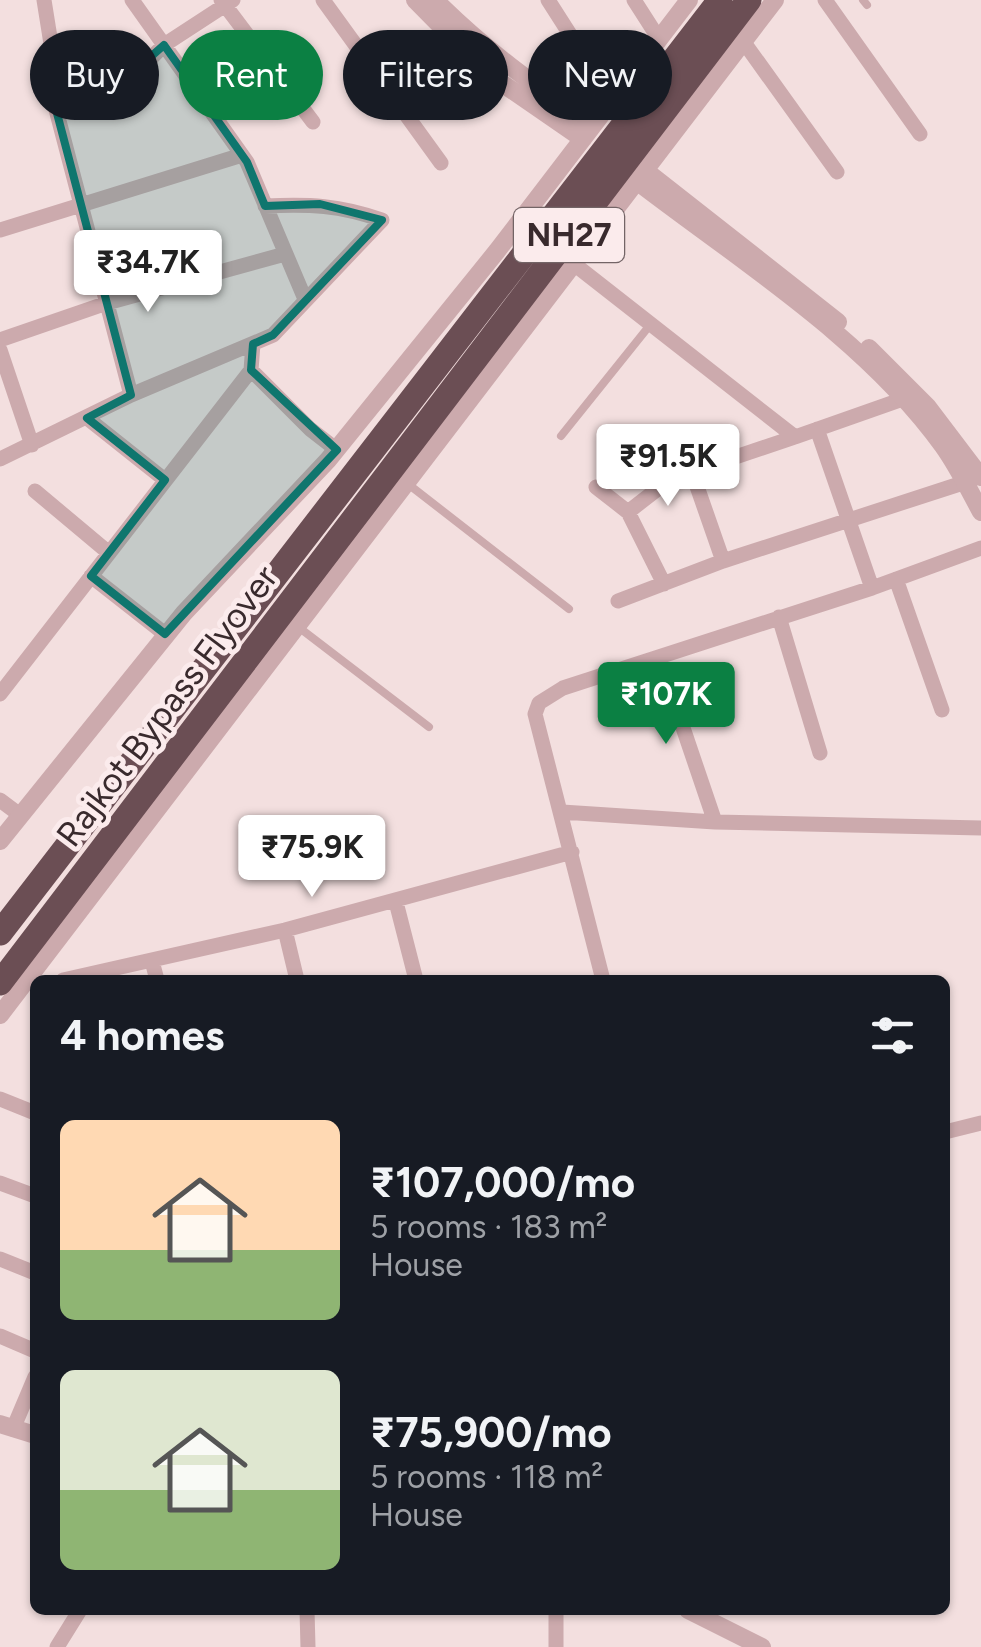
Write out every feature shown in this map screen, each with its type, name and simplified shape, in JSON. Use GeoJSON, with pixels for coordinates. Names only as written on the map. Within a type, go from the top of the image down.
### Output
{"type":"FeatureCollection","features":[{"type":"Feature","properties":{"kind":"highway","name":"NH27"},"geometry":{"type":"LineString","coordinates":[[362,465],[720,0]]}},
{"type":"Feature","properties":{"kind":"highway","name":"NH27"},"geometry":{"type":"LineString","coordinates":[[399,477],[422,428],[750,0]]}},
{"type":"Feature","properties":{"kind":"highway"},"geometry":{"type":"LineString","coordinates":[[422,428],[462,412]]}},
{"type":"Feature","properties":{"kind":"highway","name":"Rajkot Bypass Flyover"},"geometry":{"type":"LineString","coordinates":[[0,934],[362,465]]}},
{"type":"Feature","properties":{"kind":"highway","name":"Rajkot Bypass Flyover"},"geometry":{"type":"LineString","coordinates":[[18,986],[313,571],[399,477]]}},
{"type":"Feature","properties":{"kind":"street"},"geometry":{"type":"LineString","coordinates":[[44,0],[49,30]]}},
{"type":"Feature","properties":{"kind":"street"},"geometry":{"type":"LineString","coordinates":[[132,0],[242,155],[305,299]]}},
{"type":"Feature","properties":{"kind":"street"},"geometry":{"type":"LineString","coordinates":[[323,0],[441,163]]}},
{"type":"Feature","properties":{"kind":"street"},"geometry":{"type":"LineString","coordinates":[[415,0],[488,73],[588,132]]}},
{"type":"Feature","properties":{"kind":"street"},"geometry":{"type":"LineString","coordinates":[[436,0],[472,38],[588,132]]}},
{"type":"Feature","properties":{"kind":"street"},"geometry":{"type":"LineString","coordinates":[[548,0],[567,30]]}},
{"type":"Feature","properties":{"kind":"street"},"geometry":{"type":"LineString","coordinates":[[634,0],[653,30]]}},
{"type":"Feature","properties":{"kind":"street"},"geometry":{"type":"LineString","coordinates":[[666,30],[689,0]]}},
{"type":"Feature","properties":{"kind":"street"},"geometry":{"type":"LineString","coordinates":[[0,1014],[297,626],[399,477],[462,412],[775,0]]}},
{"type":"Feature","properties":{"kind":"street"},"geometry":{"type":"LineString","coordinates":[[826,0],[920,134]]}},
{"type":"Feature","properties":{"kind":"street"},"geometry":{"type":"LineString","coordinates":[[159,51],[226,2],[313,122]]}},
{"type":"Feature","properties":{"kind":"street"},"geometry":{"type":"LineString","coordinates":[[743,42],[837,172]]}},
{"type":"Feature","properties":{"kind":"street"},"geometry":{"type":"LineString","coordinates":[[59,120],[131,396]]}},
{"type":"Feature","properties":{"kind":"street"},"geometry":{"type":"LineString","coordinates":[[0,840],[166,634],[336,450],[597,120]]}},
{"type":"Feature","properties":{"kind":"street"},"geometry":{"type":"LineString","coordinates":[[0,230],[242,155]]}},
{"type":"Feature","properties":{"kind":"street"},"geometry":{"type":"LineString","coordinates":[[642,177],[846,344],[903,398],[976,479]]}},
{"type":"Feature","properties":{"kind":"street"},"geometry":{"type":"LineString","coordinates":[[642,177],[862,342],[927,406],[973,456],[981,512]]}},
{"type":"Feature","properties":{"kind":"street"},"geometry":{"type":"LineString","coordinates":[[0,459],[131,396],[273,335],[382,220],[320,204],[265,206]]}},
{"type":"Feature","properties":{"kind":"street"},"geometry":{"type":"LineString","coordinates":[[0,340],[106,303],[285,254]]}},
{"type":"Feature","properties":{"kind":"street"},"geometry":{"type":"LineString","coordinates":[[574,264],[795,437]]}},
{"type":"Feature","properties":{"kind":"street"},"geometry":{"type":"LineString","coordinates":[[2,687],[251,370],[253,344]]}},
{"type":"Feature","properties":{"kind":"street"},"geometry":{"type":"LineString","coordinates":[[0,350],[32,445]]}},
{"type":"Feature","properties":{"kind":"street"},"geometry":{"type":"LineString","coordinates":[[251,370],[310,429],[362,465]]}},
{"type":"Feature","properties":{"kind":"street"},"geometry":{"type":"LineString","coordinates":[[628,512],[671,480],[903,398]]}},
{"type":"Feature","properties":{"kind":"street"},"geometry":{"type":"LineString","coordinates":[[87,418],[166,480]]}},
{"type":"Feature","properties":{"kind":"street"},"geometry":{"type":"LineString","coordinates":[[817,430],[872,588]]}},
{"type":"Feature","properties":{"kind":"street"},"geometry":{"type":"LineString","coordinates":[[941,444],[973,456]]}},
{"type":"Feature","properties":{"kind":"street"},"geometry":{"type":"LineString","coordinates":[[624,448],[671,480]]}},
{"type":"Feature","properties":{"kind":"street"},"geometry":{"type":"LineString","coordinates":[[693,475],[723,561]]}},
{"type":"Feature","properties":{"kind":"street"},"geometry":{"type":"LineString","coordinates":[[618,601],[723,561],[976,479]]}},
{"type":"Feature","properties":{"kind":"street"},"geometry":{"type":"LineString","coordinates":[[596,487],[628,512],[664,584]]}},
{"type":"Feature","properties":{"kind":"street"},"geometry":{"type":"LineString","coordinates":[[35,491],[108,553]]}},
{"type":"Feature","properties":{"kind":"street"},"geometry":{"type":"LineString","coordinates":[[601,975],[535,714],[539,704],[563,688],[896,580],[981,548]]}},
{"type":"Feature","properties":{"kind":"street"},"geometry":{"type":"LineString","coordinates":[[90,576],[166,634]]}},
{"type":"Feature","properties":{"kind":"street"},"geometry":{"type":"LineString","coordinates":[[896,580],[942,710]]}},
{"type":"Feature","properties":{"kind":"street"},"geometry":{"type":"LineString","coordinates":[[779,618],[820,752]]}},
{"type":"Feature","properties":{"kind":"street"},"geometry":{"type":"LineString","coordinates":[[659,657],[715,822]]}},
{"type":"Feature","properties":{"kind":"street"},"geometry":{"type":"LineString","coordinates":[[0,800],[20,814]]}},
{"type":"Feature","properties":{"kind":"street"},"geometry":{"type":"LineString","coordinates":[[562,812],[715,822],[981,828]]}},
{"type":"Feature","properties":{"kind":"street"},"geometry":{"type":"LineString","coordinates":[[84,975],[396,902],[572,852]]}},
{"type":"Feature","properties":{"kind":"street"},"geometry":{"type":"LineString","coordinates":[[396,902],[415,975]]}},
{"type":"Feature","properties":{"kind":"street"},"geometry":{"type":"LineString","coordinates":[[285,930],[296,975]]}},
{"type":"Feature","properties":{"kind":"street"},"geometry":{"type":"LineString","coordinates":[[152,960],[155,975]]}},
{"type":"Feature","properties":{"kind":"street"},"geometry":{"type":"LineString","coordinates":[[0,1099],[30,1111]]}},
{"type":"Feature","properties":{"kind":"street"},"geometry":{"type":"LineString","coordinates":[[950,1131],[981,1123]]}},
{"type":"Feature","properties":{"kind":"street"},"geometry":{"type":"LineString","coordinates":[[0,1182],[30,1194]]}},
{"type":"Feature","properties":{"kind":"street"},"geometry":{"type":"LineString","coordinates":[[0,1259],[30,1271]]}},
{"type":"Feature","properties":{"kind":"street"},"geometry":{"type":"LineString","coordinates":[[0,1336],[30,1348]]}},
{"type":"Feature","properties":{"kind":"street"},"geometry":{"type":"LineString","coordinates":[[30,1385],[4,1427],[30,1434]]}},
{"type":"Feature","properties":{"kind":"street"},"geometry":{"type":"LineString","coordinates":[[57,1647],[77,1615]]}},
{"type":"Feature","properties":{"kind":"street"},"geometry":{"type":"LineString","coordinates":[[307,1615],[308,1647]]}},
{"type":"Feature","properties":{"kind":"street"},"geometry":{"type":"LineString","coordinates":[[556,1615],[556,1647]]}},
{"type":"Feature","properties":{"kind":"street"},"geometry":{"type":"LineString","coordinates":[[698,1615],[762,1647]]}},
{"type":"Feature","properties":{"kind":"lane"},"geometry":{"type":"LineString","coordinates":[[560,436],[650,324]]}},
{"type":"Feature","properties":{"kind":"lane"},"geometry":{"type":"LineString","coordinates":[[399,477],[569,609]]}},
{"type":"Feature","properties":{"kind":"lane"},"geometry":{"type":"LineString","coordinates":[[297,626],[428,727]]}},
{"type":"Feature","properties":{"kind":"highlighted area"},"geometry":{"type":"Polygon","coordinates":[[[164,45],[247,162],[265,206],[320,204],[382,220],[273,335],[253,344],[251,370],[337,450],[165,634],[91,576],[165,480],[87,418],[131,395],[48,79],[104,98],[164,45]]]}}]}
